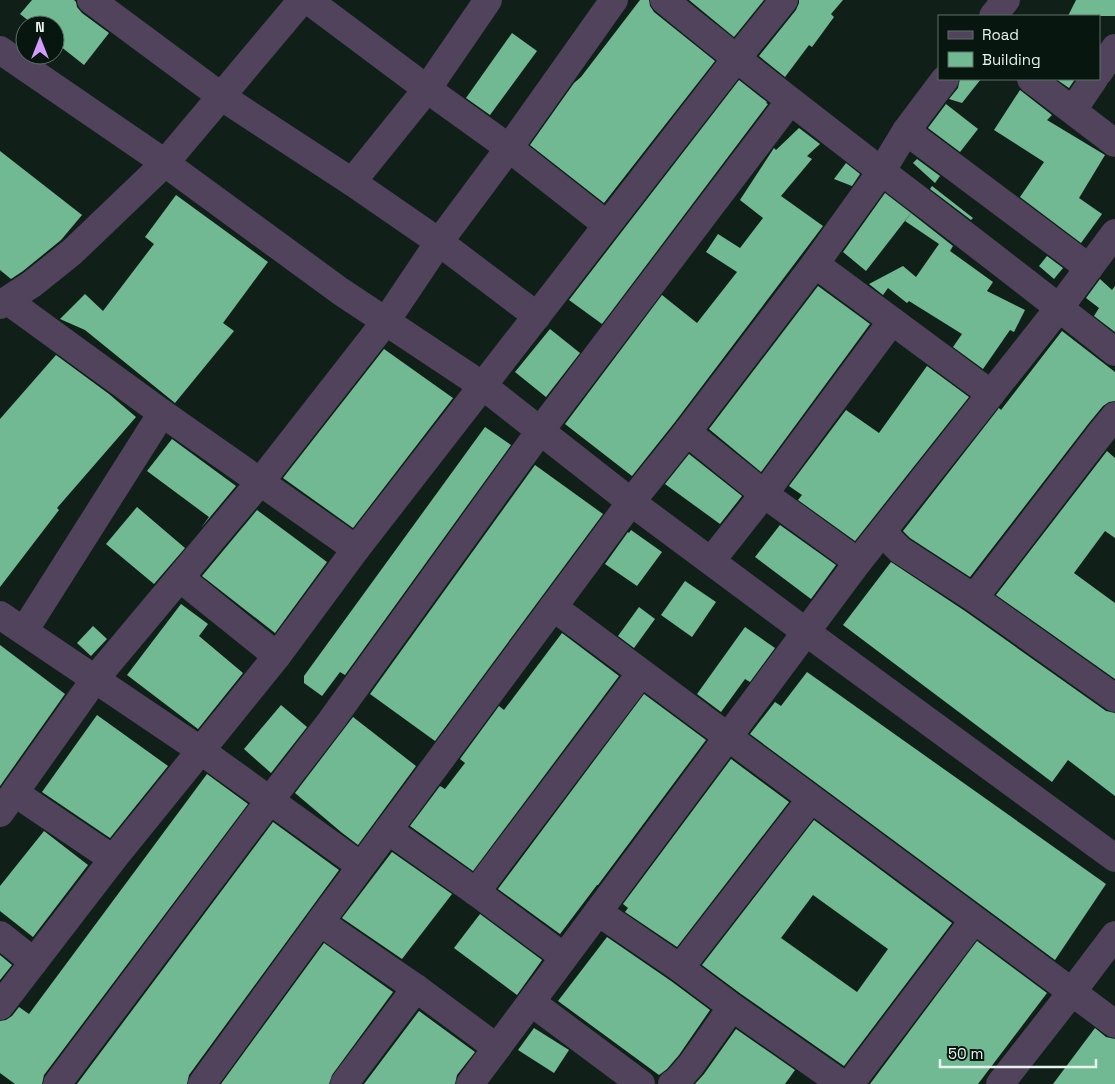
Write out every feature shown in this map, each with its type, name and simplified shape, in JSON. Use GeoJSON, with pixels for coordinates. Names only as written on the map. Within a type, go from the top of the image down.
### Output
{"type":"FeatureCollection","features":[{"type":"Feature","properties":{"kind":"street"},"geometry":{"type":"LineString","coordinates":[[91,0],[222,97],[352,182],[438,242],[537,316]]}},
{"type":"Feature","properties":{"kind":"street"},"geometry":{"type":"LineString","coordinates":[[302,0],[165,164],[72,252],[32,284],[4,303],[356,549]]}},
{"type":"Feature","properties":{"kind":"street"},"geometry":{"type":"LineString","coordinates":[[308,0],[509,148],[607,225]]}},
{"type":"Feature","properties":{"kind":"street"},"geometry":{"type":"LineString","coordinates":[[352,182],[427,89],[488,0]]}},
{"type":"Feature","properties":{"kind":"street"},"geometry":{"type":"LineString","coordinates":[[113,859],[7,803],[96,680],[260,482],[386,321],[438,242],[509,148],[614,0]]}},
{"type":"Feature","properties":{"kind":"street"},"geometry":{"type":"LineString","coordinates":[[664,0],[736,59],[1115,352]]}},
{"type":"Feature","properties":{"kind":"street"},"geometry":{"type":"LineString","coordinates":[[0,1006],[113,859],[277,656],[356,549],[736,59],[784,0]]}},
{"type":"Feature","properties":{"kind":"street"},"geometry":{"type":"LineString","coordinates":[[994,15],[1006,0]]}},
{"type":"Feature","properties":{"kind":"street"},"geometry":{"type":"LineString","coordinates":[[1100,70],[1115,48]]}},
{"type":"Feature","properties":{"kind":"street"},"geometry":{"type":"LineString","coordinates":[[0,50],[165,164],[340,291],[483,386],[631,502],[1115,858]]}},
{"type":"Feature","properties":{"kind":"street"},"geometry":{"type":"LineString","coordinates":[[202,1084],[631,502],[815,264],[881,172],[906,131],[945,80]]}},
{"type":"Feature","properties":{"kind":"street"},"geometry":{"type":"LineString","coordinates":[[1032,80],[1115,143]]}},
{"type":"Feature","properties":{"kind":"street"},"geometry":{"type":"LineString","coordinates":[[1073,110],[1093,80]]}},
{"type":"Feature","properties":{"kind":"street"},"geometry":{"type":"LineString","coordinates":[[57,1084],[331,721],[540,431],[790,100]]}},
{"type":"Feature","properties":{"kind":"street"},"geometry":{"type":"LineString","coordinates":[[906,131],[1089,268]]}},
{"type":"Feature","properties":{"kind":"street"},"geometry":{"type":"LineString","coordinates":[[470,1084],[858,562],[1059,308],[1115,233]]}},
{"type":"Feature","properties":{"kind":"street"},"geometry":{"type":"LineString","coordinates":[[815,264],[991,394]]}},
{"type":"Feature","properties":{"kind":"street"},"geometry":{"type":"LineString","coordinates":[[710,561],[764,494],[892,321]]}},
{"type":"Feature","properties":{"kind":"street"},"geometry":{"type":"LineString","coordinates":[[24,631],[162,413]]}},
{"type":"Feature","properties":{"kind":"street"},"geometry":{"type":"LineString","coordinates":[[974,598],[1110,431]]}},
{"type":"Feature","properties":{"kind":"street"},"geometry":{"type":"LineString","coordinates":[[687,432],[764,494],[858,562]]}},
{"type":"Feature","properties":{"kind":"street"},"geometry":{"type":"LineString","coordinates":[[882,532],[900,550],[974,598],[1115,698]]}},
{"type":"Feature","properties":{"kind":"street"},"geometry":{"type":"LineString","coordinates":[[180,578],[277,656]]}},
{"type":"Feature","properties":{"kind":"street"},"geometry":{"type":"LineString","coordinates":[[553,607],[1115,1024]]}},
{"type":"Feature","properties":{"kind":"street"},"geometry":{"type":"LineString","coordinates":[[0,615],[200,750],[361,866]]}},
{"type":"Feature","properties":{"kind":"street"},"geometry":{"type":"LineString","coordinates":[[476,892],[642,672]]}},
{"type":"Feature","properties":{"kind":"street"},"geometry":{"type":"LineString","coordinates":[[680,968],[811,799]]}},
{"type":"Feature","properties":{"kind":"street"},"geometry":{"type":"LineString","coordinates":[[388,830],[564,957]]}},
{"type":"Feature","properties":{"kind":"street"},"geometry":{"type":"LineString","coordinates":[[598,912],[842,1084]]}},
{"type":"Feature","properties":{"kind":"street"},"geometry":{"type":"LineString","coordinates":[[850,1084],[974,920]]}},
{"type":"Feature","properties":{"kind":"street"},"geometry":{"type":"LineString","coordinates":[[320,922],[416,988],[497,1048]]}},
{"type":"Feature","properties":{"kind":"street"},"geometry":{"type":"LineString","coordinates":[[0,935],[34,962]]}},
{"type":"Feature","properties":{"kind":"street"},"geometry":{"type":"LineString","coordinates":[[1000,1084],[1115,935]]}},
{"type":"Feature","properties":{"kind":"street"},"geometry":{"type":"LineString","coordinates":[[344,1084],[416,988]]}},
{"type":"Feature","properties":{"kind":"street"},"geometry":{"type":"LineString","coordinates":[[531,1002],[624,1079]]}},
{"type":"Feature","properties":{"kind":"street"},"geometry":{"type":"LineString","coordinates":[[672,1084],[691,1065],[732,1007]]}},
{"type":"Feature","properties":{"kind":"building"},"geometry":{"type":"Polygon","coordinates":[[[32,0],[74,0],[82,13],[109,33],[84,65],[65,50],[65,15],[20,14],[32,0]]]}},
{"type":"Feature","properties":{"kind":"building"},"geometry":{"type":"Polygon","coordinates":[[[640,0],[649,0],[654,12],[715,61],[604,203],[530,145],[574,83],[581,77],[640,0]]]}},
{"type":"Feature","properties":{"kind":"building"},"geometry":{"type":"Polygon","coordinates":[[[689,0],[764,0],[734,37],[689,0]]]}},
{"type":"Feature","properties":{"kind":"building"},"geometry":{"type":"Polygon","coordinates":[[[799,0],[843,0],[831,14],[834,17],[812,47],[809,45],[785,77],[759,56],[796,10],[799,0]]]}},
{"type":"Feature","properties":{"kind":"building"},"geometry":{"type":"Polygon","coordinates":[[[1076,0],[1115,0],[1115,16],[1068,15],[1076,0]]]}},
{"type":"Feature","properties":{"kind":"building"},"geometry":{"type":"Polygon","coordinates":[[[512,33],[537,51],[490,115],[466,98],[512,33]]]}},
{"type":"Feature","properties":{"kind":"building"},"geometry":{"type":"Polygon","coordinates":[[[739,80],[768,104],[602,324],[569,300],[739,80]]]}},
{"type":"Feature","properties":{"kind":"building"},"geometry":{"type":"Polygon","coordinates":[[[960,80],[980,80],[962,103],[949,99],[958,88],[960,80]]]}},
{"type":"Feature","properties":{"kind":"building"},"geometry":{"type":"Polygon","coordinates":[[[1057,80],[1074,80],[1069,88],[1057,80]]]}},
{"type":"Feature","properties":{"kind":"building"},"geometry":{"type":"Polygon","coordinates":[[[1020,90],[1052,115],[1047,120],[1105,155],[1079,198],[1102,214],[1081,243],[1020,197],[1044,162],[994,130],[1020,90]]]}},
{"type":"Feature","properties":{"kind":"building"},"geometry":{"type":"Polygon","coordinates":[[[946,104],[978,129],[960,152],[928,128],[946,104]]]}},
{"type":"Feature","properties":{"kind":"building"},"geometry":{"type":"Polygon","coordinates":[[[799,128],[820,144],[807,156],[812,159],[781,196],[823,226],[632,476],[565,424],[662,295],[697,323],[737,272],[706,252],[718,234],[740,248],[763,218],[740,200],[774,148],[776,150],[799,128]]]}},
{"type":"Feature","properties":{"kind":"building"},"geometry":{"type":"Polygon","coordinates":[[[0,151],[82,215],[61,240],[11,279],[0,270],[0,151]]]}},
{"type":"Feature","properties":{"kind":"building"},"geometry":{"type":"Polygon","coordinates":[[[917,159],[940,176],[935,183],[913,163],[917,159]]]}},
{"type":"Feature","properties":{"kind":"building"},"geometry":{"type":"Polygon","coordinates":[[[846,163],[860,174],[852,186],[834,179],[846,163]]]}},
{"type":"Feature","properties":{"kind":"building"},"geometry":{"type":"Polygon","coordinates":[[[932,186],[973,218],[971,220],[930,189],[932,186]]]}},
{"type":"Feature","properties":{"kind":"building"},"geometry":{"type":"Polygon","coordinates":[[[885,193],[911,213],[866,271],[843,252],[885,193]]]}},
{"type":"Feature","properties":{"kind":"building"},"geometry":{"type":"Polygon","coordinates":[[[176,195],[268,262],[223,323],[234,331],[175,403],[85,330],[60,319],[85,294],[103,311],[154,244],[145,237],[176,195]]]}},
{"type":"Feature","properties":{"kind":"building"},"geometry":{"type":"Polygon","coordinates":[[[911,213],[953,246],[950,251],[993,282],[987,291],[1025,310],[1014,332],[1010,330],[983,369],[953,347],[962,334],[909,301],[907,303],[888,288],[883,295],[869,284],[903,266],[916,277],[939,244],[905,221],[911,213]]]}},
{"type":"Feature","properties":{"kind":"building"},"geometry":{"type":"Polygon","coordinates":[[[1047,256],[1063,268],[1054,279],[1039,266],[1047,256]]]}},
{"type":"Feature","properties":{"kind":"building"},"geometry":{"type":"Polygon","coordinates":[[[1100,279],[1112,290],[1115,286],[1115,332],[1094,316],[1099,308],[1086,298],[1100,279]]]}},
{"type":"Feature","properties":{"kind":"building"},"geometry":{"type":"Polygon","coordinates":[[[818,286],[870,324],[761,472],[709,429],[818,286]]]}},
{"type":"Feature","properties":{"kind":"building"},"geometry":{"type":"Polygon","coordinates":[[[550,329],[580,353],[546,397],[515,372],[550,329]]]}},
{"type":"Feature","properties":{"kind":"building"},"geometry":{"type":"Polygon","coordinates":[[[1062,331],[1115,372],[1115,401],[1103,406],[970,577],[910,538],[903,531],[1062,331]]]}},
{"type":"Feature","properties":{"kind":"building"},"geometry":{"type":"Polygon","coordinates":[[[384,349],[453,398],[353,528],[283,478],[384,349]]]}},
{"type":"Feature","properties":{"kind":"building"},"geometry":{"type":"Polygon","coordinates":[[[56,355],[109,394],[136,417],[57,508],[59,510],[0,587],[0,419],[56,355]]]}},
{"type":"Feature","properties":{"kind":"building"},"geometry":{"type":"Polygon","coordinates":[[[927,366],[969,397],[855,541],[798,500],[802,495],[789,486],[846,410],[879,433],[927,366]]]}},
{"type":"Feature","properties":{"kind":"building"},"geometry":{"type":"Polygon","coordinates":[[[485,427],[511,445],[345,675],[340,672],[322,696],[304,683],[304,676],[485,427]]]}},
{"type":"Feature","properties":{"kind":"building"},"geometry":{"type":"Polygon","coordinates":[[[172,439],[236,486],[201,528],[209,517],[147,471],[172,439]]]}},
{"type":"Feature","properties":{"kind":"building"},"geometry":{"type":"Polygon","coordinates":[[[1107,451],[1115,458],[1115,538],[1105,531],[1074,573],[1115,603],[1115,679],[996,595],[1107,451]]]}},
{"type":"Feature","properties":{"kind":"building"},"geometry":{"type":"Polygon","coordinates":[[[689,454],[742,496],[720,524],[665,484],[689,454]]]}},
{"type":"Feature","properties":{"kind":"building"},"geometry":{"type":"Polygon","coordinates":[[[535,465],[603,514],[435,741],[370,694],[535,465]]]}},
{"type":"Feature","properties":{"kind":"building"},"geometry":{"type":"Polygon","coordinates":[[[137,507],[185,548],[154,584],[106,544],[137,507]]]}},
{"type":"Feature","properties":{"kind":"building"},"geometry":{"type":"Polygon","coordinates":[[[257,510],[327,562],[275,633],[202,576],[257,510]]]}},
{"type":"Feature","properties":{"kind":"building"},"geometry":{"type":"Polygon","coordinates":[[[780,525],[836,565],[811,599],[755,557],[780,525]]]}},
{"type":"Feature","properties":{"kind":"building"},"geometry":{"type":"Polygon","coordinates":[[[631,530],[662,552],[637,586],[605,564],[631,530]]]}},
{"type":"Feature","properties":{"kind":"building"},"geometry":{"type":"Polygon","coordinates":[[[891,562],[965,611],[1106,711],[1115,713],[1115,796],[1068,760],[1052,782],[843,625],[891,562]]]}},
{"type":"Feature","properties":{"kind":"building"},"geometry":{"type":"Polygon","coordinates":[[[685,581],[716,602],[692,637],[661,615],[685,581]]]}},
{"type":"Feature","properties":{"kind":"building"},"geometry":{"type":"Polygon","coordinates":[[[181,604],[208,624],[199,636],[243,673],[198,729],[127,675],[181,604]]]}},
{"type":"Feature","properties":{"kind":"building"},"geometry":{"type":"Polygon","coordinates":[[[639,607],[655,619],[634,648],[618,636],[639,607]]]}},
{"type":"Feature","properties":{"kind":"building"},"geometry":{"type":"Polygon","coordinates":[[[93,626],[107,639],[91,656],[77,643],[93,626]]]}},
{"type":"Feature","properties":{"kind":"building"},"geometry":{"type":"Polygon","coordinates":[[[745,627],[775,648],[750,682],[745,679],[721,712],[697,694],[745,627]]]}},
{"type":"Feature","properties":{"kind":"building"},"geometry":{"type":"Polygon","coordinates":[[[562,633],[619,676],[473,871],[410,826],[440,786],[445,789],[465,763],[460,759],[499,706],[504,710],[562,633]]]}},
{"type":"Feature","properties":{"kind":"building"},"geometry":{"type":"Polygon","coordinates":[[[0,645],[65,694],[0,786],[0,645]]]}},
{"type":"Feature","properties":{"kind":"building"},"geometry":{"type":"Polygon","coordinates":[[[807,672],[1106,884],[1055,960],[750,734],[775,702],[781,706],[807,672]]]}},
{"type":"Feature","properties":{"kind":"building"},"geometry":{"type":"Polygon","coordinates":[[[644,694],[706,740],[560,934],[498,889],[644,694]]]}},
{"type":"Feature","properties":{"kind":"building"},"geometry":{"type":"Polygon","coordinates":[[[281,705],[307,727],[271,773],[244,749],[281,705]]]}},
{"type":"Feature","properties":{"kind":"building"},"geometry":{"type":"Polygon","coordinates":[[[97,715],[168,766],[110,838],[42,792],[97,715]]]}},
{"type":"Feature","properties":{"kind":"building"},"geometry":{"type":"Polygon","coordinates":[[[353,717],[416,766],[358,845],[295,793],[353,717]]]}},
{"type":"Feature","properties":{"kind":"building"},"geometry":{"type":"Polygon","coordinates":[[[731,759],[789,802],[677,947],[625,912],[628,908],[623,904],[731,759]]]}},
{"type":"Feature","properties":{"kind":"building"},"geometry":{"type":"Polygon","coordinates":[[[207,774],[248,804],[44,1075],[42,1084],[15,1084],[0,1073],[0,1021],[12,1016],[19,1007],[29,1014],[207,774]]]}},
{"type":"Feature","properties":{"kind":"building"},"geometry":{"type":"Polygon","coordinates":[[[814,820],[952,923],[844,1066],[702,965],[814,820]],[[813,895],[781,938],[857,992],[888,949],[813,895]]]}},
{"type":"Feature","properties":{"kind":"building"},"geometry":{"type":"Polygon","coordinates":[[[273,822],[339,870],[189,1075],[187,1084],[77,1084],[273,822]]]}},
{"type":"Feature","properties":{"kind":"building"},"geometry":{"type":"Polygon","coordinates":[[[44,831],[88,865],[33,937],[0,911],[0,886],[44,831]]]}},
{"type":"Feature","properties":{"kind":"building"},"geometry":{"type":"Polygon","coordinates":[[[392,852],[452,894],[402,959],[342,918],[392,852]]]}},
{"type":"Feature","properties":{"kind":"building"},"geometry":{"type":"Polygon","coordinates":[[[480,914],[542,960],[517,995],[454,948],[480,914]]]}},
{"type":"Feature","properties":{"kind":"building"},"geometry":{"type":"Polygon","coordinates":[[[607,937],[710,1010],[679,1055],[659,1075],[558,1001],[607,937]]]}},
{"type":"Feature","properties":{"kind":"building"},"geometry":{"type":"Polygon","coordinates":[[[977,941],[1047,993],[978,1084],[870,1084],[977,941]]]}},
{"type":"Feature","properties":{"kind":"building"},"geometry":{"type":"Polygon","coordinates":[[[324,943],[393,992],[332,1075],[329,1084],[221,1084],[324,943]]]}},
{"type":"Feature","properties":{"kind":"building"},"geometry":{"type":"Polygon","coordinates":[[[0,955],[12,965],[0,980],[0,955]]]}},
{"type":"Feature","properties":{"kind":"building"},"geometry":{"type":"Polygon","coordinates":[[[419,1011],[475,1052],[457,1075],[455,1084],[364,1084],[419,1011]]]}},
{"type":"Feature","properties":{"kind":"building"},"geometry":{"type":"Polygon","coordinates":[[[534,1028],[569,1050],[554,1073],[518,1050],[534,1028]]]}},
{"type":"Feature","properties":{"kind":"building"},"geometry":{"type":"Polygon","coordinates":[[[1095,1028],[1106,1037],[1115,1039],[1115,1084],[1053,1084],[1095,1028]]]}},
{"type":"Feature","properties":{"kind":"building"},"geometry":{"type":"Polygon","coordinates":[[[736,1029],[795,1070],[785,1084],[695,1084],[736,1029]]]}}]}
